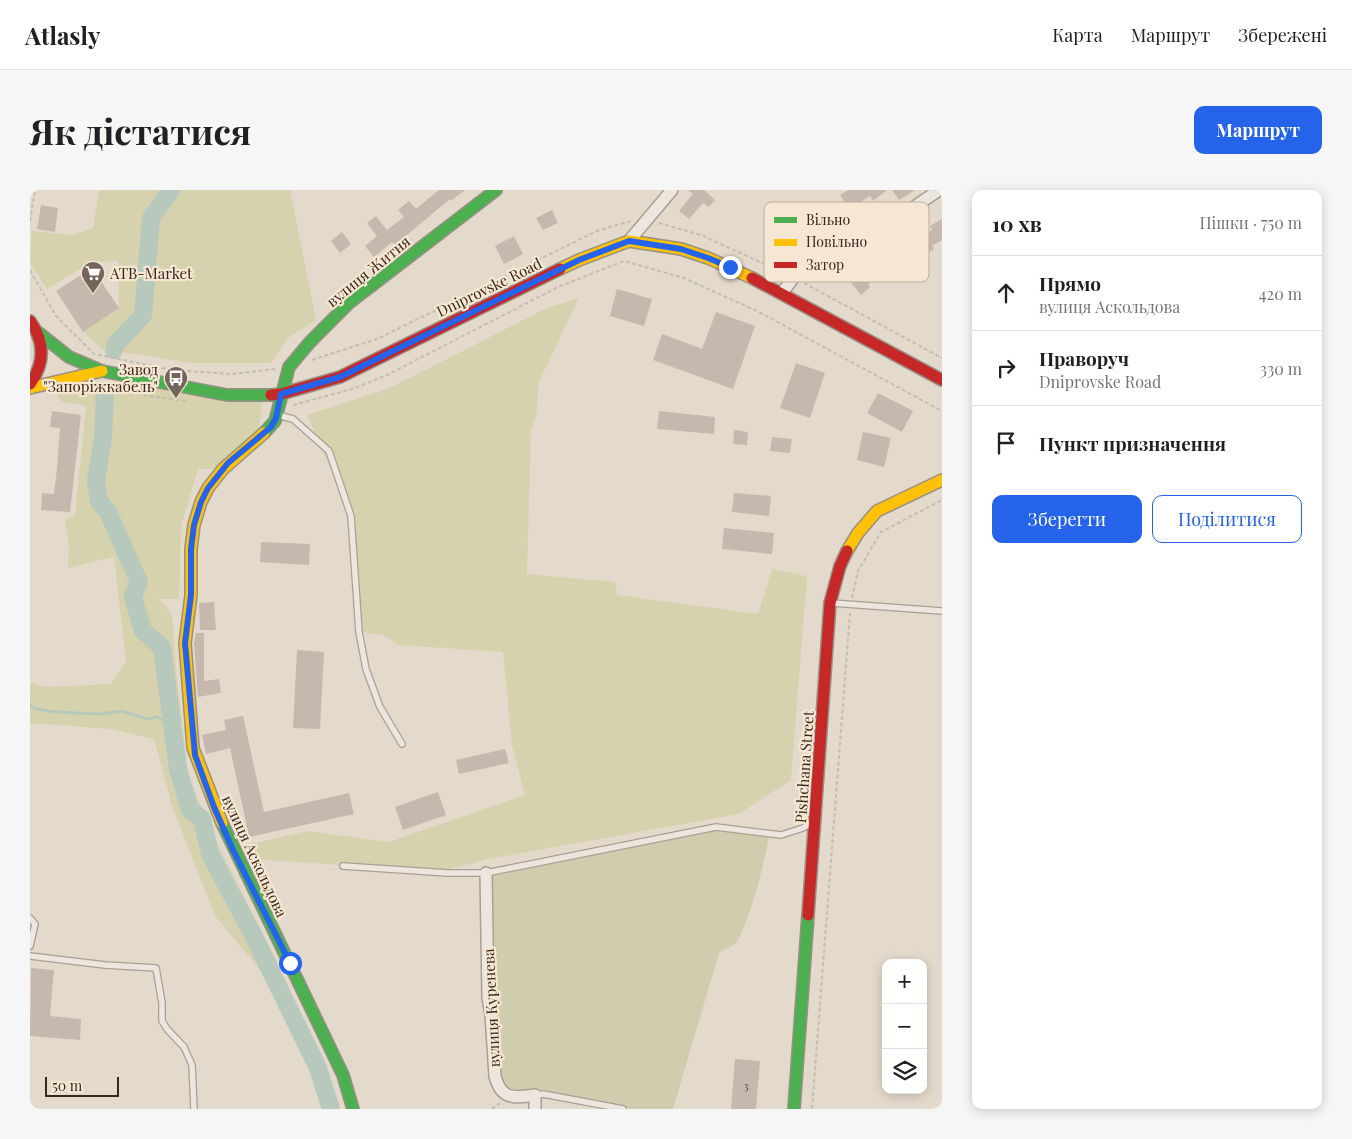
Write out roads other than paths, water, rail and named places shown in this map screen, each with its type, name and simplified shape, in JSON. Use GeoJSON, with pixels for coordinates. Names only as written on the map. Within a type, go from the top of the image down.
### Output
{"type":"FeatureCollection","features":[{"type":"Feature","properties":{"kind":"street","name":"вулиця Житня"},"geometry":{"type":"LineString","coordinates":[[281,394],[289,367],[294,360],[349,303],[496,190]]}},
{"type":"Feature","properties":{"kind":"street"},"geometry":{"type":"LineString","coordinates":[[629,241],[672,190]]}},
{"type":"Feature","properties":{"kind":"street"},"geometry":{"type":"LineString","coordinates":[[921,202],[939,190]]}},
{"type":"Feature","properties":{"kind":"street","name":"Dniprovske Road"},"geometry":{"type":"LineString","coordinates":[[38,333],[69,357],[102,371],[227,395],[281,394],[340,377],[579,260],[629,241],[681,249],[708,258],[782,293],[942,380]]}},
{"type":"Feature","properties":{"kind":"street"},"geometry":{"type":"LineString","coordinates":[[782,293],[791,282]]}},
{"type":"Feature","properties":{"kind":"street"},"geometry":{"type":"LineString","coordinates":[[30,322],[42,342],[43,360],[36,377],[30,384]]}},
{"type":"Feature","properties":{"kind":"street"},"geometry":{"type":"LineString","coordinates":[[30,388],[102,371]]}},
{"type":"Feature","properties":{"kind":"street","name":"вулиця Аскольдова"},"geometry":{"type":"LineString","coordinates":[[281,394],[271,427],[228,463],[208,488],[201,502],[194,525],[191,549],[191,595],[185,643],[193,748],[214,807],[339,1066],[353,1109]]}},
{"type":"Feature","properties":{"kind":"street","name":"Pishchana Street"},"geometry":{"type":"LineString","coordinates":[[794,1109],[830,603],[840,566],[848,550],[858,533],[877,511],[942,480]]}},
{"type":"Feature","properties":{"kind":"street","name":"вулиця Куренева"},"geometry":{"type":"LineString","coordinates":[[486,874],[488,997],[495,1076],[497,1084],[506,1095],[515,1098],[534,1095]]}},
{"type":"Feature","properties":{"kind":"street"},"geometry":{"type":"LineString","coordinates":[[534,1095],[535,1109]]}},
{"type":"Feature","properties":{"kind":"lane"},"geometry":{"type":"LineString","coordinates":[[277,411],[292,419],[330,451],[351,516],[359,632],[366,669],[380,707],[402,744]]}},
{"type":"Feature","properties":{"kind":"lane"},"geometry":{"type":"LineString","coordinates":[[830,603],[942,611]]}},
{"type":"Feature","properties":{"kind":"lane"},"geometry":{"type":"LineString","coordinates":[[343,866],[486,874],[716,827],[781,835],[803,828],[815,821]]}},
{"type":"Feature","properties":{"kind":"lane"},"geometry":{"type":"LineString","coordinates":[[30,918],[36,924],[30,946]]}},
{"type":"Feature","properties":{"kind":"lane"},"geometry":{"type":"LineString","coordinates":[[30,956],[105,965],[156,968],[162,1021],[184,1047],[192,1065],[194,1109]]}},
{"type":"Feature","properties":{"kind":"lane"},"geometry":{"type":"LineString","coordinates":[[534,1095],[543,1094],[623,1109]]}},
{"type":"Feature","properties":{"kind":"waterway"},"geometry":{"type":"LineString","coordinates":[[114,350],[116,344],[143,315],[151,218],[171,190]]}},
{"type":"Feature","properties":{"kind":"waterway"},"geometry":{"type":"LineString","coordinates":[[104,398],[105,394],[103,438],[96,481],[99,501],[109,514],[139,582],[133,597],[143,631],[162,647],[178,769],[190,810],[202,819],[210,854],[253,935],[318,1068],[331,1109]]}},
{"type":"Feature","properties":{"kind":"waterway"},"geometry":{"type":"LineString","coordinates":[[30,705],[36,709],[55,712],[99,714],[122,711],[147,719],[157,717],[171,724]]}},
{"type":"Feature","properties":{"kind":"place","name":"ATB-Market"},"geometry":{"type":"Point","coordinates":[93,294]}},
{"type":"Feature","properties":{"kind":"place","name":"Завод \"Запоріжкабель\""},"geometry":{"type":"Point","coordinates":[176,399]}}]}
